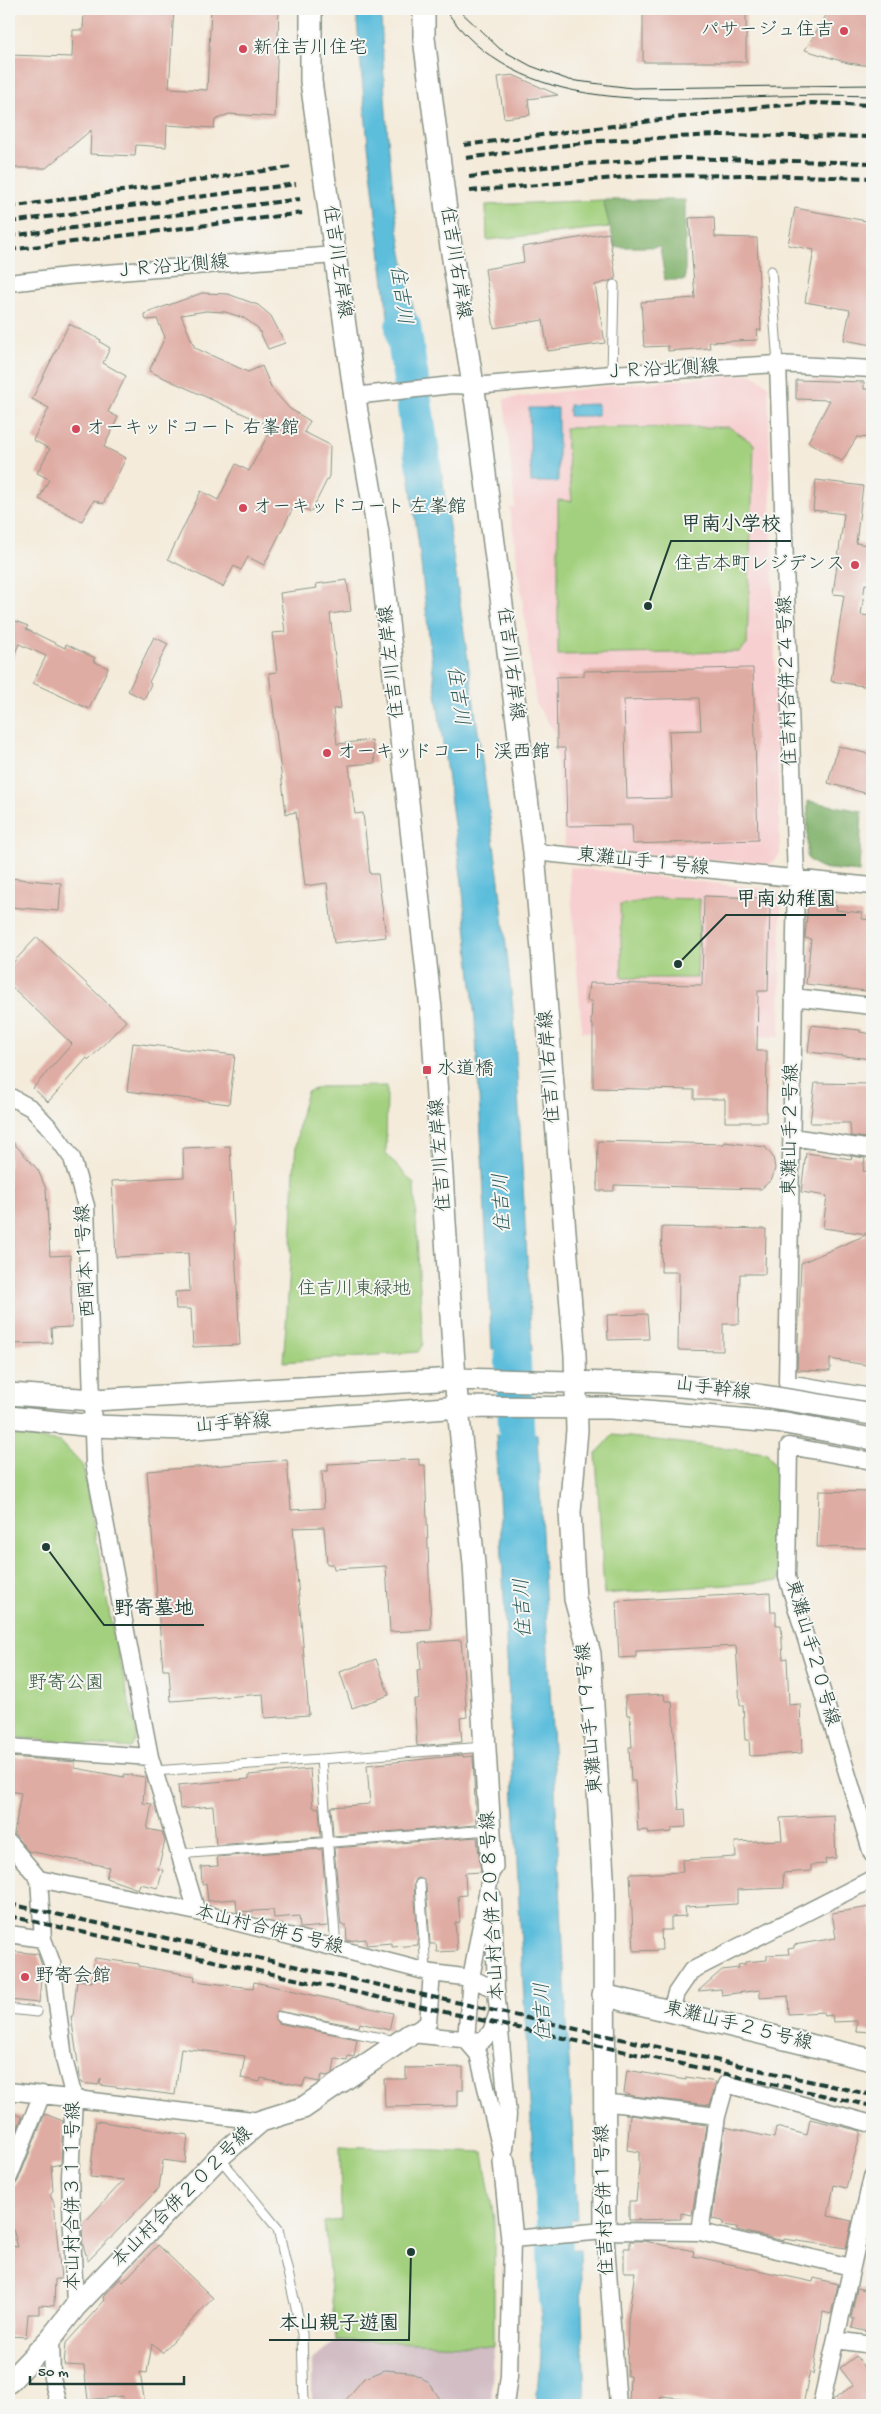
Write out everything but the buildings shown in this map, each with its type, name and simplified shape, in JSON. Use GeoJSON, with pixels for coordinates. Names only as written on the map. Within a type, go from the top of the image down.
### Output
{"type":"FeatureCollection","features":[{"type":"Feature","properties":{"kind":"street","name":"住吉川左岸線"},"geometry":{"type":"LineString","coordinates":[[312,9],[311,81],[354,396],[378,532],[425,949],[438,1098],[458,1407]]}},
{"type":"Feature","properties":{"kind":"street","name":"住吉川右岸線"},"geometry":{"type":"LineString","coordinates":[[424,9],[424,38],[449,234],[474,386],[534,852],[574,1344],[575,1383]]}},
{"type":"Feature","properties":{"kind":"street","name":"ＪＲ沿北側線"},"geometry":{"type":"LineString","coordinates":[[9,283],[77,275],[335,255]]}},
{"type":"Feature","properties":{"kind":"street","name":"ＪＲ沿北側線"},"geometry":{"type":"LineString","coordinates":[[354,396],[452,385],[474,386],[612,374],[778,364],[872,369]]}},
{"type":"Feature","properties":{"kind":"street","name":"住吉村合併２４号線"},"geometry":{"type":"LineString","coordinates":[[778,364],[796,878]]}},
{"type":"Feature","properties":{"kind":"street","name":"東灘山手１号線"},"geometry":{"type":"LineString","coordinates":[[534,852],[872,886]]}},
{"type":"Feature","properties":{"kind":"street","name":"東灘山手２号線"},"geometry":{"type":"LineString","coordinates":[[796,878],[787,1383],[872,1397]]}},
{"type":"Feature","properties":{"kind":"street"},"geometry":{"type":"LineString","coordinates":[[793,997],[872,1006]]}},
{"type":"Feature","properties":{"kind":"street","name":"西岡本１号線"},"geometry":{"type":"LineString","coordinates":[[9,1096],[31,1108],[51,1128],[72,1158],[86,1206],[94,1400],[94,1464],[152,1764],[197,1912]]}},
{"type":"Feature","properties":{"kind":"street"},"geometry":{"type":"LineString","coordinates":[[792,1137],[872,1149]]}},
{"type":"Feature","properties":{"kind":"street","name":"山手幹線"},"geometry":{"type":"LineString","coordinates":[[9,1394],[94,1400],[455,1379],[575,1383],[658,1383],[784,1399],[872,1414]]}},
{"type":"Feature","properties":{"kind":"street","name":"東灘山手１９号線"},"geometry":{"type":"LineString","coordinates":[[575,1383],[574,1407],[577,1430],[570,1512],[575,1599],[590,1654],[604,1893],[603,1995]]}},
{"type":"Feature","properties":{"kind":"street","name":"山手幹線"},"geometry":{"type":"LineString","coordinates":[[9,1417],[94,1426],[184,1429],[458,1407],[552,1406],[612,1408],[786,1423],[872,1439]]}},
{"type":"Feature","properties":{"kind":"street","name":"本山村合併２０８号線"},"geometry":{"type":"LineString","coordinates":[[458,1407],[474,1564],[492,1867],[496,1990],[508,2115],[504,2162],[517,2239],[505,2405]]}},
{"type":"Feature","properties":{"kind":"street","name":"東灘山手２０号線"},"geometry":{"type":"LineString","coordinates":[[872,1461],[789,1446],[787,1578],[872,1854]]}},
{"type":"Feature","properties":{"kind":"street"},"geometry":{"type":"LineString","coordinates":[[9,1747],[152,1764]]}},
{"type":"Feature","properties":{"kind":"street"},"geometry":{"type":"LineString","coordinates":[[9,1843],[39,1879]]}},
{"type":"Feature","properties":{"kind":"street"},"geometry":{"type":"LineString","coordinates":[[492,1867],[471,1978],[466,2040],[478,2054],[504,2162]]}},
{"type":"Feature","properties":{"kind":"street","name":"本山村合併５号線"},"geometry":{"type":"LineString","coordinates":[[39,1879],[197,1912],[429,1972],[471,1978],[496,1990]]}},
{"type":"Feature","properties":{"kind":"street","name":"本山村合併３１１号線"},"geometry":{"type":"LineString","coordinates":[[39,1879],[43,1940],[52,1963],[64,2059],[74,2098],[70,2177],[75,2307]]}},
{"type":"Feature","properties":{"kind":"street"},"geometry":{"type":"LineString","coordinates":[[671,2010],[676,1994],[691,1971],[872,1879]]}},
{"type":"Feature","properties":{"kind":"street"},"geometry":{"type":"LineString","coordinates":[[9,1934],[43,1940]]}},
{"type":"Feature","properties":{"kind":"street"},"geometry":{"type":"LineString","coordinates":[[405,2038],[428,2023],[429,1972]]}},
{"type":"Feature","properties":{"kind":"street","name":"東灘山手２５号線"},"geometry":{"type":"LineString","coordinates":[[603,1995],[872,2060]]}},
{"type":"Feature","properties":{"kind":"street","name":"住吉村合併１号線"},"geometry":{"type":"LineString","coordinates":[[603,1995],[601,2232],[618,2405]]}},
{"type":"Feature","properties":{"kind":"street"},"geometry":{"type":"LineString","coordinates":[[405,2038],[482,2041],[491,2032],[499,2006]]}},
{"type":"Feature","properties":{"kind":"street","name":"本山村合併２０２号線"},"geometry":{"type":"LineString","coordinates":[[9,2382],[51,2338],[75,2307],[219,2157],[261,2121],[303,2108],[405,2038]]}},
{"type":"Feature","properties":{"kind":"street"},"geometry":{"type":"LineString","coordinates":[[700,2232],[717,2116],[726,2084],[872,2124]]}},
{"type":"Feature","properties":{"kind":"street"},"geometry":{"type":"LineString","coordinates":[[9,2091],[261,2121]]}},
{"type":"Feature","properties":{"kind":"street"},"geometry":{"type":"LineString","coordinates":[[9,2177],[42,2094]]}},
{"type":"Feature","properties":{"kind":"street"},"geometry":{"type":"LineString","coordinates":[[603,2102],[717,2116]]}},
{"type":"Feature","properties":{"kind":"street"},"geometry":{"type":"LineString","coordinates":[[821,2405],[872,2177]]}},
{"type":"Feature","properties":{"kind":"street"},"geometry":{"type":"LineString","coordinates":[[517,2239],[601,2232],[700,2232],[851,2267]]}},
{"type":"Feature","properties":{"kind":"street"},"geometry":{"type":"LineString","coordinates":[[51,2338],[52,2378],[59,2405]]}},
{"type":"Feature","properties":{"kind":"street"},"geometry":{"type":"LineString","coordinates":[[836,2340],[872,2345]]}},
{"type":"Feature","properties":{"kind":"lane"},"geometry":{"type":"LineString","coordinates":[[771,271],[778,364]]}},
{"type":"Feature","properties":{"kind":"lane"},"geometry":{"type":"LineString","coordinates":[[612,374],[614,285]]}},
{"type":"Feature","properties":{"kind":"lane"},"geometry":{"type":"LineString","coordinates":[[152,1764],[321,1759],[485,1747]]}},
{"type":"Feature","properties":{"kind":"lane"},"geometry":{"type":"LineString","coordinates":[[321,1759],[336,1947]]}},
{"type":"Feature","properties":{"kind":"lane"},"geometry":{"type":"LineString","coordinates":[[178,1854],[490,1830]]}},
{"type":"Feature","properties":{"kind":"lane"},"geometry":{"type":"LineString","coordinates":[[420,1884],[429,1972]]}},
{"type":"Feature","properties":{"kind":"lane"},"geometry":{"type":"LineString","coordinates":[[9,2009],[37,2012]]}},
{"type":"Feature","properties":{"kind":"lane"},"geometry":{"type":"LineString","coordinates":[[280,2017],[405,2038]]}},
{"type":"Feature","properties":{"kind":"lane"},"geometry":{"type":"LineString","coordinates":[[219,2157],[278,2229],[302,2334],[304,2405]]}},
{"type":"Feature","properties":{"kind":"shaded area"},"geometry":{"type":"Polygon","coordinates":[[[752,374],[768,385],[780,854],[770,864],[565,848],[554,731],[536,704],[510,508],[515,507],[504,399],[605,386],[752,374]]]}},
{"type":"Feature","properties":{"kind":"shaded area"},"geometry":{"type":"Polygon","coordinates":[[[569,867],[772,890],[781,896],[780,1037],[582,1032],[569,867]]]}},
{"type":"Feature","properties":{"kind":"shaded area"},"geometry":{"type":"Polygon","coordinates":[[[336,2340],[494,2346],[491,2405],[312,2405],[312,2360],[336,2340]]]}},
{"type":"Feature","properties":{"kind":"green space"},"geometry":{"type":"Polygon","coordinates":[[[603,200],[610,227],[487,240],[486,205],[603,200]]]}},
{"type":"Feature","properties":{"kind":"green space"},"geometry":{"type":"Polygon","coordinates":[[[603,200],[685,200],[685,280],[665,280],[660,247],[615,247],[603,200]]]}},
{"type":"Feature","properties":{"kind":"green space"},"geometry":{"type":"Polygon","coordinates":[[[729,427],[754,444],[747,645],[739,652],[558,655],[558,500],[572,501],[565,428],[729,427]]]}},
{"type":"Feature","properties":{"kind":"green space"},"geometry":{"type":"Polygon","coordinates":[[[808,801],[862,811],[859,872],[820,868],[807,858],[808,801]]]}},
{"type":"Feature","properties":{"kind":"green space"},"geometry":{"type":"Polygon","coordinates":[[[658,898],[700,899],[697,978],[622,978],[620,905],[658,898]]]}},
{"type":"Feature","properties":{"kind":"green space","name":"住吉川東緑地"},"geometry":{"type":"Polygon","coordinates":[[[387,1086],[386,1154],[414,1184],[423,1344],[418,1352],[283,1362],[295,1157],[299,1124],[307,1092],[320,1087],[387,1086]]]}},
{"type":"Feature","properties":{"kind":"green space","name":"野寄公園"},"geometry":{"type":"Polygon","coordinates":[[[9,1434],[61,1442],[83,1466],[111,1622],[137,1736],[131,1748],[9,1737],[9,1434]]]}},
{"type":"Feature","properties":{"kind":"green space"},"geometry":{"type":"Polygon","coordinates":[[[613,1435],[767,1453],[775,1465],[779,1581],[604,1594],[596,1454],[613,1435]]]}},
{"type":"Feature","properties":{"kind":"green space"},"geometry":{"type":"Polygon","coordinates":[[[340,2146],[483,2152],[494,2220],[494,2346],[336,2340],[324,2222],[341,2220],[340,2146]]]}},
{"type":"Feature","properties":{"kind":"water"},"geometry":{"type":"Polygon","coordinates":[[[356,9],[381,9],[386,108],[395,207],[405,270],[428,375],[395,378],[368,145],[356,9]]]}},
{"type":"Feature","properties":{"kind":"water"},"geometry":{"type":"Polygon","coordinates":[[[598,404],[598,416],[569,416],[569,405],[598,404]]]}},
{"type":"Feature","properties":{"kind":"water"},"geometry":{"type":"Polygon","coordinates":[[[529,408],[558,408],[558,482],[531,482],[529,408]]]}},
{"type":"Feature","properties":{"kind":"water"},"geometry":{"type":"Polygon","coordinates":[[[433,412],[499,881],[514,1019],[532,1351],[492,1349],[475,1019],[462,882],[401,416],[433,412]]]}},
{"type":"Feature","properties":{"kind":"water"},"geometry":{"type":"Polygon","coordinates":[[[496,1435],[537,1435],[577,2219],[537,2223],[523,1983],[496,1435]]]}},
{"type":"Feature","properties":{"kind":"water"},"geometry":{"type":"Polygon","coordinates":[[[580,2249],[585,2405],[536,2405],[541,2328],[539,2251],[580,2249]]]}},
{"type":"Feature","properties":{"kind":"waterway","name":"住吉川"},"geometry":{"type":"LineString","coordinates":[[403,327],[423,462]]}},
{"type":"Feature","properties":{"kind":"waterway","name":"住吉川"},"geometry":{"type":"LineString","coordinates":[[510,1301],[519,1484]]}},
{"type":"Feature","properties":{"kind":"waterway","name":"住吉川"},"geometry":{"type":"LineString","coordinates":[[552,2172],[557,2301]]}},
{"type":"Feature","properties":{"kind":"tram line"},"geometry":{"type":"LineString","coordinates":[[445,9],[476,44],[512,69],[552,85],[596,94],[642,99],[801,95],[872,96]]}},
{"type":"Feature","properties":{"kind":"tram line"},"geometry":{"type":"LineString","coordinates":[[458,9],[500,49],[531,66],[569,80],[632,88],[872,85]]}},
{"type":"Feature","properties":{"kind":"railway"},"geometry":{"type":"LineString","coordinates":[[464,145],[761,107],[812,103],[872,105]]}},
{"type":"Feature","properties":{"kind":"railway"},"geometry":{"type":"LineString","coordinates":[[466,158],[599,141],[716,135],[872,137]]}},
{"type":"Feature","properties":{"kind":"railway"},"geometry":{"type":"LineString","coordinates":[[469,177],[552,166],[680,158],[872,163]]}},
{"type":"Feature","properties":{"kind":"railway"},"geometry":{"type":"LineString","coordinates":[[9,207],[291,167]]}},
{"type":"Feature","properties":{"kind":"railway"},"geometry":{"type":"LineString","coordinates":[[470,191],[637,176],[753,175],[872,178]]}},
{"type":"Feature","properties":{"kind":"railway"},"geometry":{"type":"LineString","coordinates":[[9,222],[296,184]]}},
{"type":"Feature","properties":{"kind":"railway"},"geometry":{"type":"LineString","coordinates":[[9,236],[300,199]]}},
{"type":"Feature","properties":{"kind":"railway"},"geometry":{"type":"LineString","coordinates":[[9,250],[302,213]]}},
{"type":"Feature","properties":{"kind":"railway"},"geometry":{"type":"LineString","coordinates":[[9,1904],[872,2095]]}},
{"type":"Feature","properties":{"kind":"railway"},"geometry":{"type":"LineString","coordinates":[[9,1916],[872,2106]]}},
{"type":"Feature","properties":{"kind":"place","name":"パサージュ住吉"},"geometry":{"type":"Point","coordinates":[844,31]}},
{"type":"Feature","properties":{"kind":"place","name":"新住吉川住宅"},"geometry":{"type":"Point","coordinates":[243,49]}},
{"type":"Feature","properties":{"kind":"place","name":"オーキッドコート 右峯館"},"geometry":{"type":"Point","coordinates":[76,429]}},
{"type":"Feature","properties":{"kind":"place","name":"オーキッドコート 左峯館"},"geometry":{"type":"Point","coordinates":[243,508]}},
{"type":"Feature","properties":{"kind":"place","name":"住吉本町レジデンス"},"geometry":{"type":"Point","coordinates":[855,565]}},
{"type":"Feature","properties":{"kind":"place","name":"甲南小学校"},"geometry":{"type":"Point","coordinates":[648,606]}},
{"type":"Feature","properties":{"kind":"place","name":"オーキッドコート 渓西館"},"geometry":{"type":"Point","coordinates":[327,753]}},
{"type":"Feature","properties":{"kind":"place","name":"甲南幼稚園"},"geometry":{"type":"Point","coordinates":[678,964]}},
{"type":"Feature","properties":{"kind":"place","name":"水道橋"},"geometry":{"type":"Point","coordinates":[427,1070]}},
{"type":"Feature","properties":{"kind":"place","name":"野寄墓地"},"geometry":{"type":"Point","coordinates":[46,1547]}},
{"type":"Feature","properties":{"kind":"place","name":"野寄会館"},"geometry":{"type":"Point","coordinates":[25,1977]}},
{"type":"Feature","properties":{"kind":"place","name":"本山親子遊園"},"geometry":{"type":"Point","coordinates":[411,2252]}}]}
